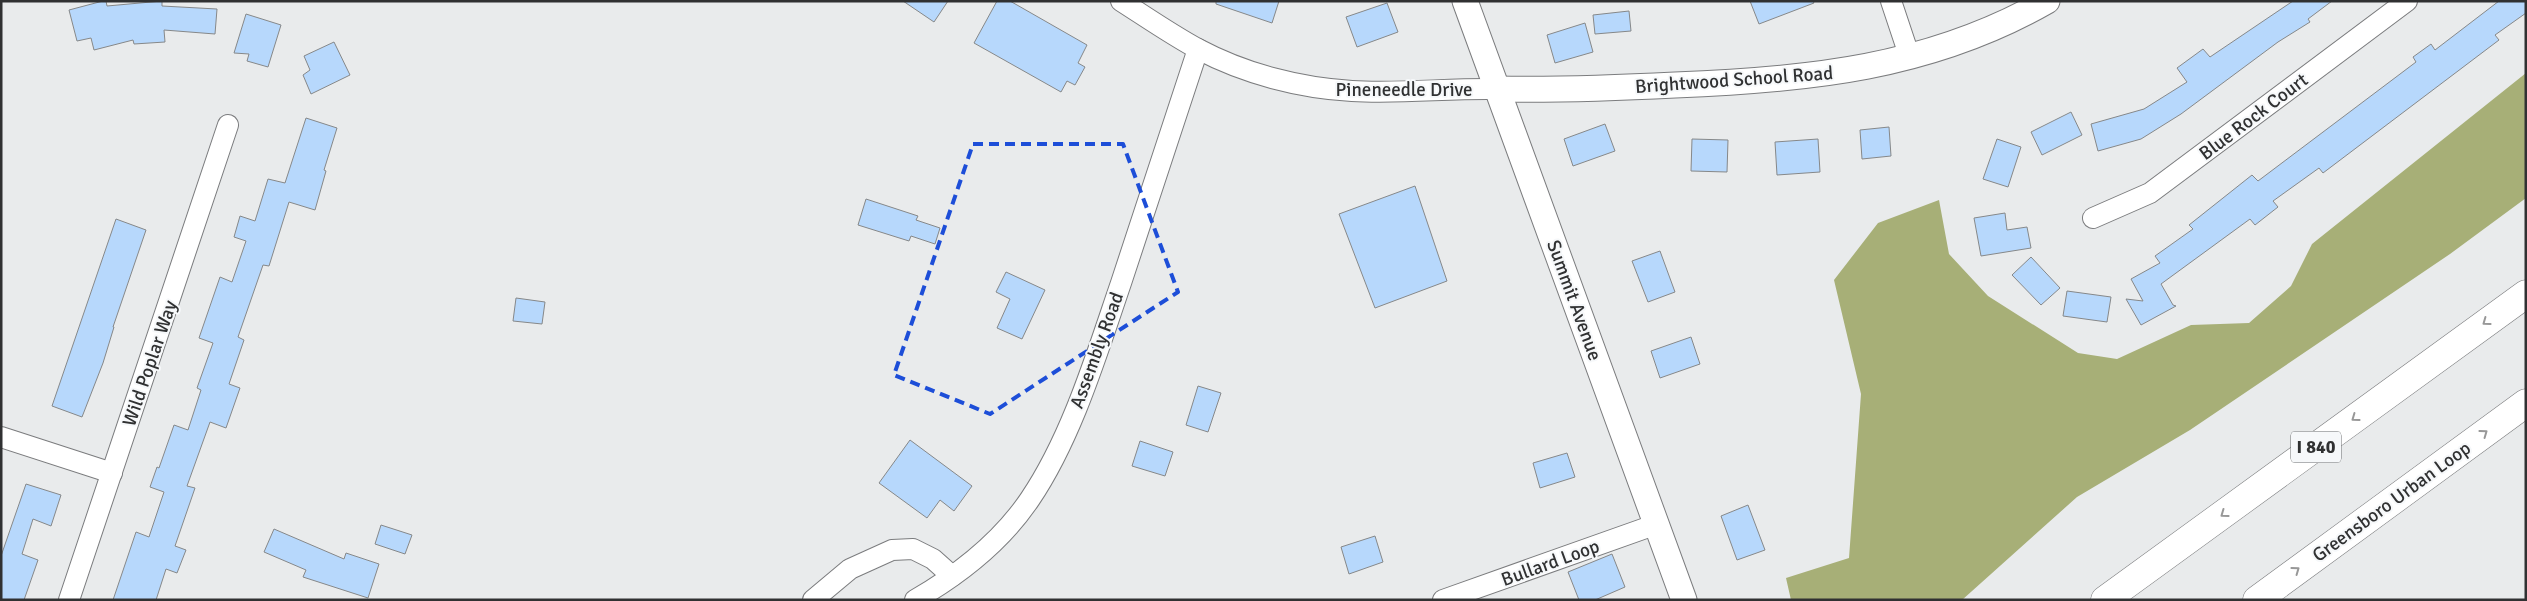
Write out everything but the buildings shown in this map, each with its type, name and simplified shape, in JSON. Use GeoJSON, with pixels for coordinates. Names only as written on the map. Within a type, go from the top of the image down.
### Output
{"type":"FeatureCollection","features":[{"type":"Feature","properties":{"kind":"highway","name":"I 840"},"geometry":{"type":"LineString","coordinates":[[2105,600],[2526,294]]}},
{"type":"Feature","properties":{"kind":"highway","name":"Greensboro Urban Loop"},"geometry":{"type":"LineString","coordinates":[[2257,600],[2526,403]]}},
{"type":"Feature","properties":{"kind":"main road","name":"Summit Avenue"},"geometry":{"type":"LineString","coordinates":[[1465,1],[1682,599]]}},
{"type":"Feature","properties":{"kind":"main road","name":"Brightwood School Road"},"geometry":{"type":"LineString","coordinates":[[1497,89],[1635,87],[1776,80],[1824,75],[1910,58],[1946,47],[2018,18],[2047,1]]}},
{"type":"Feature","properties":{"kind":"street","name":"Pineneedle Drive"},"geometry":{"type":"LineString","coordinates":[[1120,1],[1198,49],[1256,73],[1318,88],[1385,92],[1497,89]]}},
{"type":"Feature","properties":{"kind":"street"},"geometry":{"type":"LineString","coordinates":[[1890,1],[1910,58]]}},
{"type":"Feature","properties":{"kind":"street","name":"Blue Rock Court"},"geometry":{"type":"LineString","coordinates":[[2093,218],[2150,193],[2407,1]]}},
{"type":"Feature","properties":{"kind":"street","name":"Assembly Road"},"geometry":{"type":"LineString","coordinates":[[915,600],[952,576],[987,549],[1011,523],[1031,498],[1065,433],[1108,320],[1198,49]]}},
{"type":"Feature","properties":{"kind":"street","name":"Wild Poplar Way"},"geometry":{"type":"LineString","coordinates":[[69,600],[228,126]]}},
{"type":"Feature","properties":{"kind":"street"},"geometry":{"type":"LineString","coordinates":[[1,437],[112,473]]}},
{"type":"Feature","properties":{"kind":"street","name":"Bullard Loop"},"geometry":{"type":"LineString","coordinates":[[1443,600],[1656,524]]}},
{"type":"Feature","properties":{"kind":"street"},"geometry":{"type":"LineString","coordinates":[[813,600],[835,591],[850,569],[892,550],[914,549],[933,559],[952,576]]}},
{"type":"Feature","properties":{"kind":"highlighted area"},"geometry":{"type":"Polygon","coordinates":[[[973,144],[1123,144],[1178,292],[990,414],[894,375],[973,144]]]}},
{"type":"Feature","properties":{"kind":"green space"},"geometry":{"type":"Polygon","coordinates":[[[2526,73],[2526,198],[2450,254],[2190,430],[2077,497],[1962,600],[1791,600],[1786,578],[1849,558],[1861,394],[1834,280],[1878,223],[1939,200],[1949,254],[1988,296],[2078,353],[2117,359],[2191,325],[2249,323],[2291,286],[2312,244],[2526,73]]]}}]}
